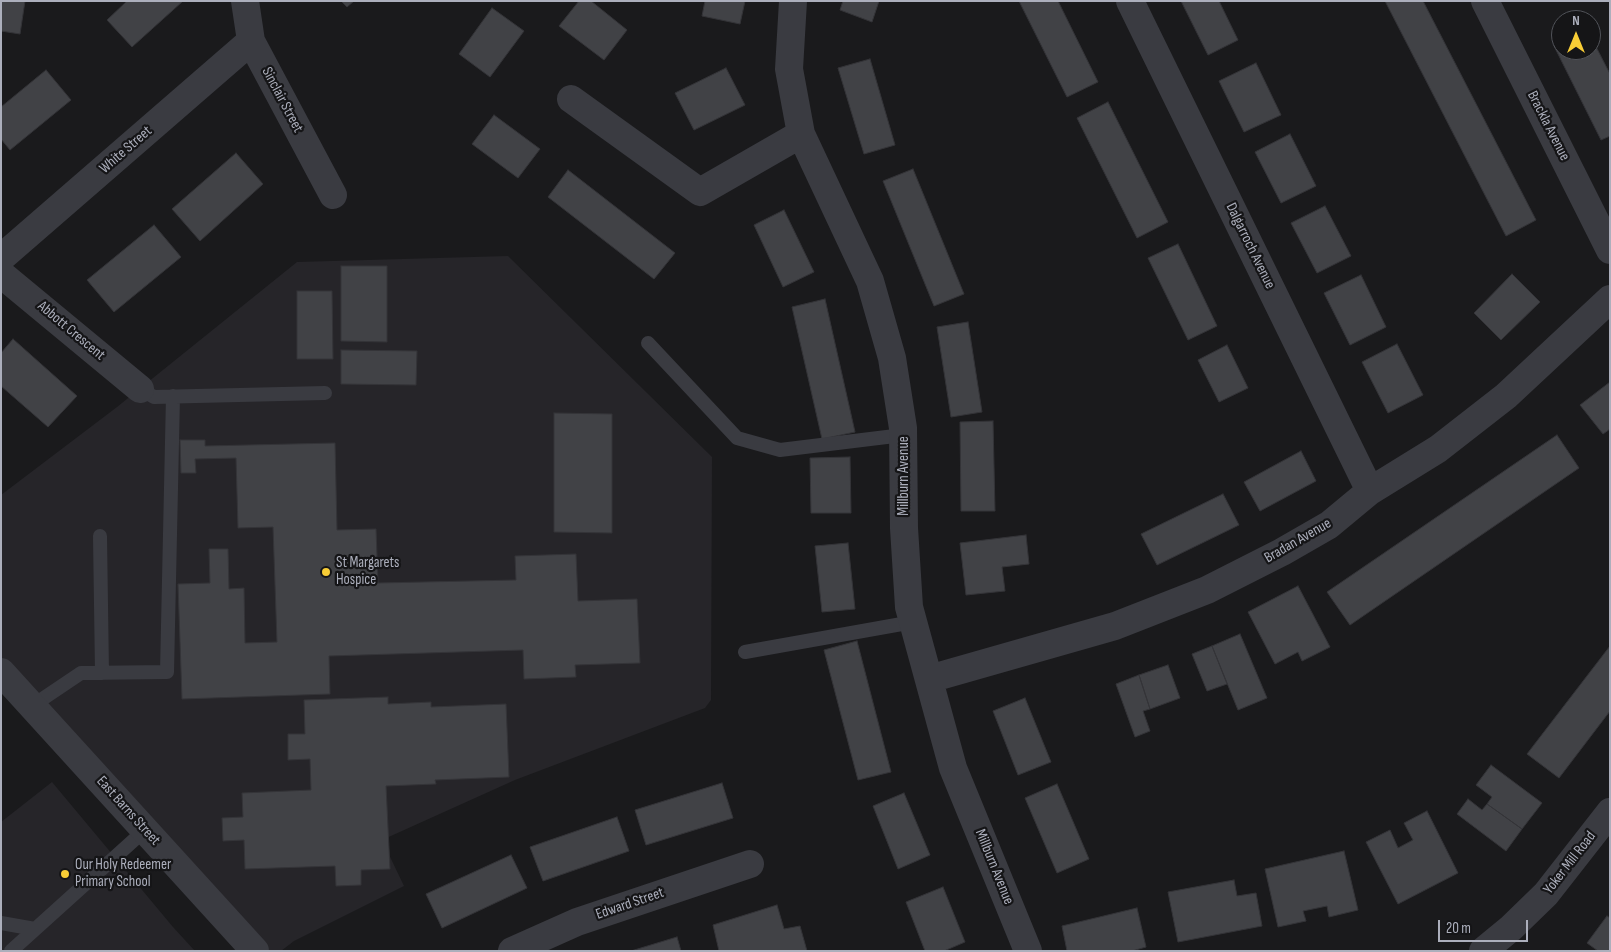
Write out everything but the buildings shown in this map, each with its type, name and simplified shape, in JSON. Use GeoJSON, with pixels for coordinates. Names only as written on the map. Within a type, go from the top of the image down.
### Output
{"type":"FeatureCollection","features":[{"type":"Feature","properties":{"kind":"street","name":"Sinclair Street"},"geometry":{"type":"LineString","coordinates":[[245,1],[251,41],[333,195]]}},
{"type":"Feature","properties":{"kind":"street","name":"Millburn Avenue"},"geometry":{"type":"LineString","coordinates":[[793,1],[789,69],[801,134],[870,281],[892,358],[904,435],[904,528],[909,607],[953,768],[1028,951]]}},
{"type":"Feature","properties":{"kind":"street","name":"Dalgarroch Avenue"},"geometry":{"type":"LineString","coordinates":[[1130,1],[1370,491]]}},
{"type":"Feature","properties":{"kind":"street","name":"Brackla Avenue"},"geometry":{"type":"LineString","coordinates":[[1485,1],[1610,250]]}},
{"type":"Feature","properties":{"kind":"street","name":"White Street"},"geometry":{"type":"LineString","coordinates":[[1,258],[251,41]]}},
{"type":"Feature","properties":{"kind":"street"},"geometry":{"type":"LineString","coordinates":[[571,99],[700,192],[801,134]]}},
{"type":"Feature","properties":{"kind":"street","name":"Abbott Crescent"},"geometry":{"type":"LineString","coordinates":[[1,274],[140,389]]}},
{"type":"Feature","properties":{"kind":"street","name":"Bradan Avenue"},"geometry":{"type":"LineString","coordinates":[[929,679],[1115,626],[1207,590],[1329,525],[1370,491],[1438,449],[1506,396],[1610,298]]}},
{"type":"Feature","properties":{"kind":"street","name":"East Barns Street"},"geometry":{"type":"LineString","coordinates":[[1,672],[255,951]]}},
{"type":"Feature","properties":{"kind":"street","name":"Yoker Mill Road"},"geometry":{"type":"LineString","coordinates":[[1483,951],[1511,928],[1546,894],[1610,812]]}},
{"type":"Feature","properties":{"kind":"street","name":"Edward Street"},"geometry":{"type":"LineString","coordinates":[[512,951],[577,922],[750,864]]}},
{"type":"Feature","properties":{"kind":"lane"},"geometry":{"type":"LineString","coordinates":[[648,343],[737,438],[780,450],[904,435]]}},
{"type":"Feature","properties":{"kind":"lane"},"geometry":{"type":"LineString","coordinates":[[140,389],[154,397],[325,393]]}},
{"type":"Feature","properties":{"kind":"lane"},"geometry":{"type":"LineString","coordinates":[[32,706],[81,672],[166,672],[173,396]]}},
{"type":"Feature","properties":{"kind":"lane"},"geometry":{"type":"LineString","coordinates":[[100,536],[102,672]]}},
{"type":"Feature","properties":{"kind":"lane"},"geometry":{"type":"LineString","coordinates":[[745,652],[913,622]]}},
{"type":"Feature","properties":{"kind":"lane"},"geometry":{"type":"LineString","coordinates":[[11,951],[145,830]]}},
{"type":"Feature","properties":{"kind":"lane"},"geometry":{"type":"LineString","coordinates":[[1,923],[35,929]]}},
{"type":"Feature","properties":{"kind":"shaded area"},"geometry":{"type":"Polygon","coordinates":[[[508,256],[712,457],[711,700],[705,708],[515,780],[382,840],[404,886],[294,941],[281,951],[255,951],[1,672],[1,495],[117,407],[297,262],[508,256]]]}},
{"type":"Feature","properties":{"kind":"shaded area","name":"Our Holy Redeemer Primary School"},"geometry":{"type":"Polygon","coordinates":[[[52,782],[195,951],[1,951],[1,822],[52,782]]]}},
{"type":"Feature","properties":{"kind":"place","name":"St Margarets Hospice"},"geometry":{"type":"Point","coordinates":[326,572]}},
{"type":"Feature","properties":{"kind":"place","name":"Our Holy Redeemer Primary School"},"geometry":{"type":"Point","coordinates":[65,874]}}]}
